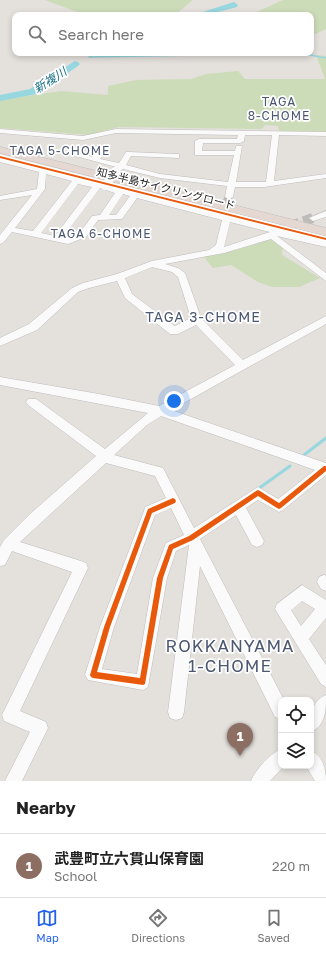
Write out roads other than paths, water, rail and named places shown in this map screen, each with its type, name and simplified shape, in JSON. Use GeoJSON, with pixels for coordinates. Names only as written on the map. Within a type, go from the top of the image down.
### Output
{"type":"FeatureCollection","features":[{"type":"Feature","properties":{"kind":"highway"},"geometry":{"type":"LineString","coordinates":[[0,145],[326,225]]}},
{"type":"Feature","properties":{"kind":"highway"},"geometry":{"type":"LineString","coordinates":[[0,150],[326,232]]}},
{"type":"Feature","properties":{"kind":"street"},"geometry":{"type":"LineString","coordinates":[[0,131],[84,138],[116,131],[326,134]]}},
{"type":"Feature","properties":{"kind":"street"},"geometry":{"type":"LineString","coordinates":[[229,197],[233,185],[242,133]]}},
{"type":"Feature","properties":{"kind":"street"},"geometry":{"type":"LineString","coordinates":[[270,184],[276,133]]}},
{"type":"Feature","properties":{"kind":"street"},"geometry":{"type":"LineString","coordinates":[[238,154],[198,152],[199,141],[240,141]]}},
{"type":"Feature","properties":{"kind":"street"},"geometry":{"type":"LineString","coordinates":[[95,160],[104,147]]}},
{"type":"Feature","properties":{"kind":"street"},"geometry":{"type":"LineString","coordinates":[[57,239],[118,168],[128,154],[176,156]]}},
{"type":"Feature","properties":{"kind":"street"},"geometry":{"type":"LineString","coordinates":[[76,155],[118,168],[160,176],[233,185],[270,184],[324,179]]}},
{"type":"Feature","properties":{"kind":"street"},"geometry":{"type":"LineString","coordinates":[[0,160],[43,170],[127,194],[107,217]]}},
{"type":"Feature","properties":{"kind":"street"},"geometry":{"type":"LineString","coordinates":[[0,241],[39,191],[43,170]]}},
{"type":"Feature","properties":{"kind":"street"},"geometry":{"type":"LineString","coordinates":[[35,234],[76,181],[136,194],[228,219],[274,234],[326,244]]}},
{"type":"Feature","properties":{"kind":"street"},"geometry":{"type":"LineString","coordinates":[[0,198],[39,191]]}},
{"type":"Feature","properties":{"kind":"street"},"geometry":{"type":"LineString","coordinates":[[9,229],[68,241],[83,235],[95,218],[119,217],[136,194]]}},
{"type":"Feature","properties":{"kind":"street"},"geometry":{"type":"LineString","coordinates":[[313,218],[326,214]]}},
{"type":"Feature","properties":{"kind":"street"},"geometry":{"type":"LineString","coordinates":[[213,251],[220,246],[228,219]]}},
{"type":"Feature","properties":{"kind":"street"},"geometry":{"type":"LineString","coordinates":[[0,342],[34,327],[75,290],[97,281],[120,278],[135,270],[152,264],[234,248],[274,234]]}},
{"type":"Feature","properties":{"kind":"street"},"geometry":{"type":"LineString","coordinates":[[274,234],[326,278]]}},
{"type":"Feature","properties":{"kind":"street"},"geometry":{"type":"LineString","coordinates":[[152,264],[175,270],[182,275],[197,320],[242,366]]}},
{"type":"Feature","properties":{"kind":"street"},"geometry":{"type":"LineString","coordinates":[[120,278],[128,296],[174,331],[197,320]]}},
{"type":"Feature","properties":{"kind":"street"},"geometry":{"type":"LineString","coordinates":[[0,560],[9,544],[35,518],[143,422],[160,411],[326,320]]}},
{"type":"Feature","properties":{"kind":"street"},"geometry":{"type":"LineString","coordinates":[[0,381],[99,398],[160,411],[326,468]]}},
{"type":"Feature","properties":{"kind":"street"},"geometry":{"type":"LineString","coordinates":[[32,402],[104,456],[112,460],[159,472],[278,705]]}},
{"type":"Feature","properties":{"kind":"street"},"geometry":{"type":"LineString","coordinates":[[173,501],[150,511],[107,627],[93,675],[144,682],[160,578],[171,547],[194,542],[258,493],[279,506],[326,468]]}},
{"type":"Feature","properties":{"kind":"street"},"geometry":{"type":"LineString","coordinates":[[238,507],[258,541]]}},
{"type":"Feature","properties":{"kind":"street"},"geometry":{"type":"LineString","coordinates":[[176,712],[194,542]]}},
{"type":"Feature","properties":{"kind":"street"},"geometry":{"type":"LineString","coordinates":[[9,544],[81,568],[10,715],[40,728],[13,781]]}},
{"type":"Feature","properties":{"kind":"street"},"geometry":{"type":"LineString","coordinates":[[300,639],[326,679]]}},
{"type":"Feature","properties":{"kind":"street"},"geometry":{"type":"LineString","coordinates":[[314,720],[326,703]]}},
{"type":"Feature","properties":{"kind":"street"},"geometry":{"type":"LineString","coordinates":[[259,781],[278,760]]}},
{"type":"Feature","properties":{"kind":"street"},"geometry":{"type":"LineString","coordinates":[[314,764],[324,781]]}},
{"type":"Feature","properties":{"kind":"waterway","name":"新複川"},"geometry":{"type":"LineString","coordinates":[[208,12],[234,5]]}},
{"type":"Feature","properties":{"kind":"waterway"},"geometry":{"type":"LineString","coordinates":[[89,57],[144,56]]}},
{"type":"Feature","properties":{"kind":"waterway"},"geometry":{"type":"LineString","coordinates":[[314,56],[326,58]]}},
{"type":"Feature","properties":{"kind":"waterway","name":"新複川"},"geometry":{"type":"LineString","coordinates":[[0,98],[33,92],[75,64]]}},
{"type":"Feature","properties":{"kind":"waterway"},"geometry":{"type":"LineString","coordinates":[[304,455],[326,438]]}},
{"type":"Feature","properties":{"kind":"waterway"},"geometry":{"type":"LineString","coordinates":[[258,489],[290,466]]}},
{"type":"Feature","properties":{"kind":"tunnel"},"geometry":{"type":"LineString","coordinates":[[221,213],[229,197]]}},
{"type":"Feature","properties":{"kind":"tunnel"},"geometry":{"type":"LineString","coordinates":[[220,216],[222,212]]}},
{"type":"Feature","properties":{"kind":"tunnel"},"geometry":{"type":"LineString","coordinates":[[276,231],[313,218]]}},
{"type":"Feature","properties":{"kind":"place","name":"武豊町立六貫山保育園"},"geometry":{"type":"Point","coordinates":[240,756]}},
{"type":"Feature","properties":{"kind":"district","name":"TAGA 8-CHOME"},"geometry":{"type":"Point","coordinates":[279,108]}},
{"type":"Feature","properties":{"kind":"district","name":"TAGA 5-CHOME"},"geometry":{"type":"Point","coordinates":[60,150]}},
{"type":"Feature","properties":{"kind":"district","name":"TAGA 6-CHOME"},"geometry":{"type":"Point","coordinates":[101,233]}},
{"type":"Feature","properties":{"kind":"district","name":"TAGA 3-CHOME"},"geometry":{"type":"Point","coordinates":[203,316]}},
{"type":"Feature","properties":{"kind":"district","name":"ROKKANYAMA 1-CHOME"},"geometry":{"type":"Point","coordinates":[230,655]}}]}
